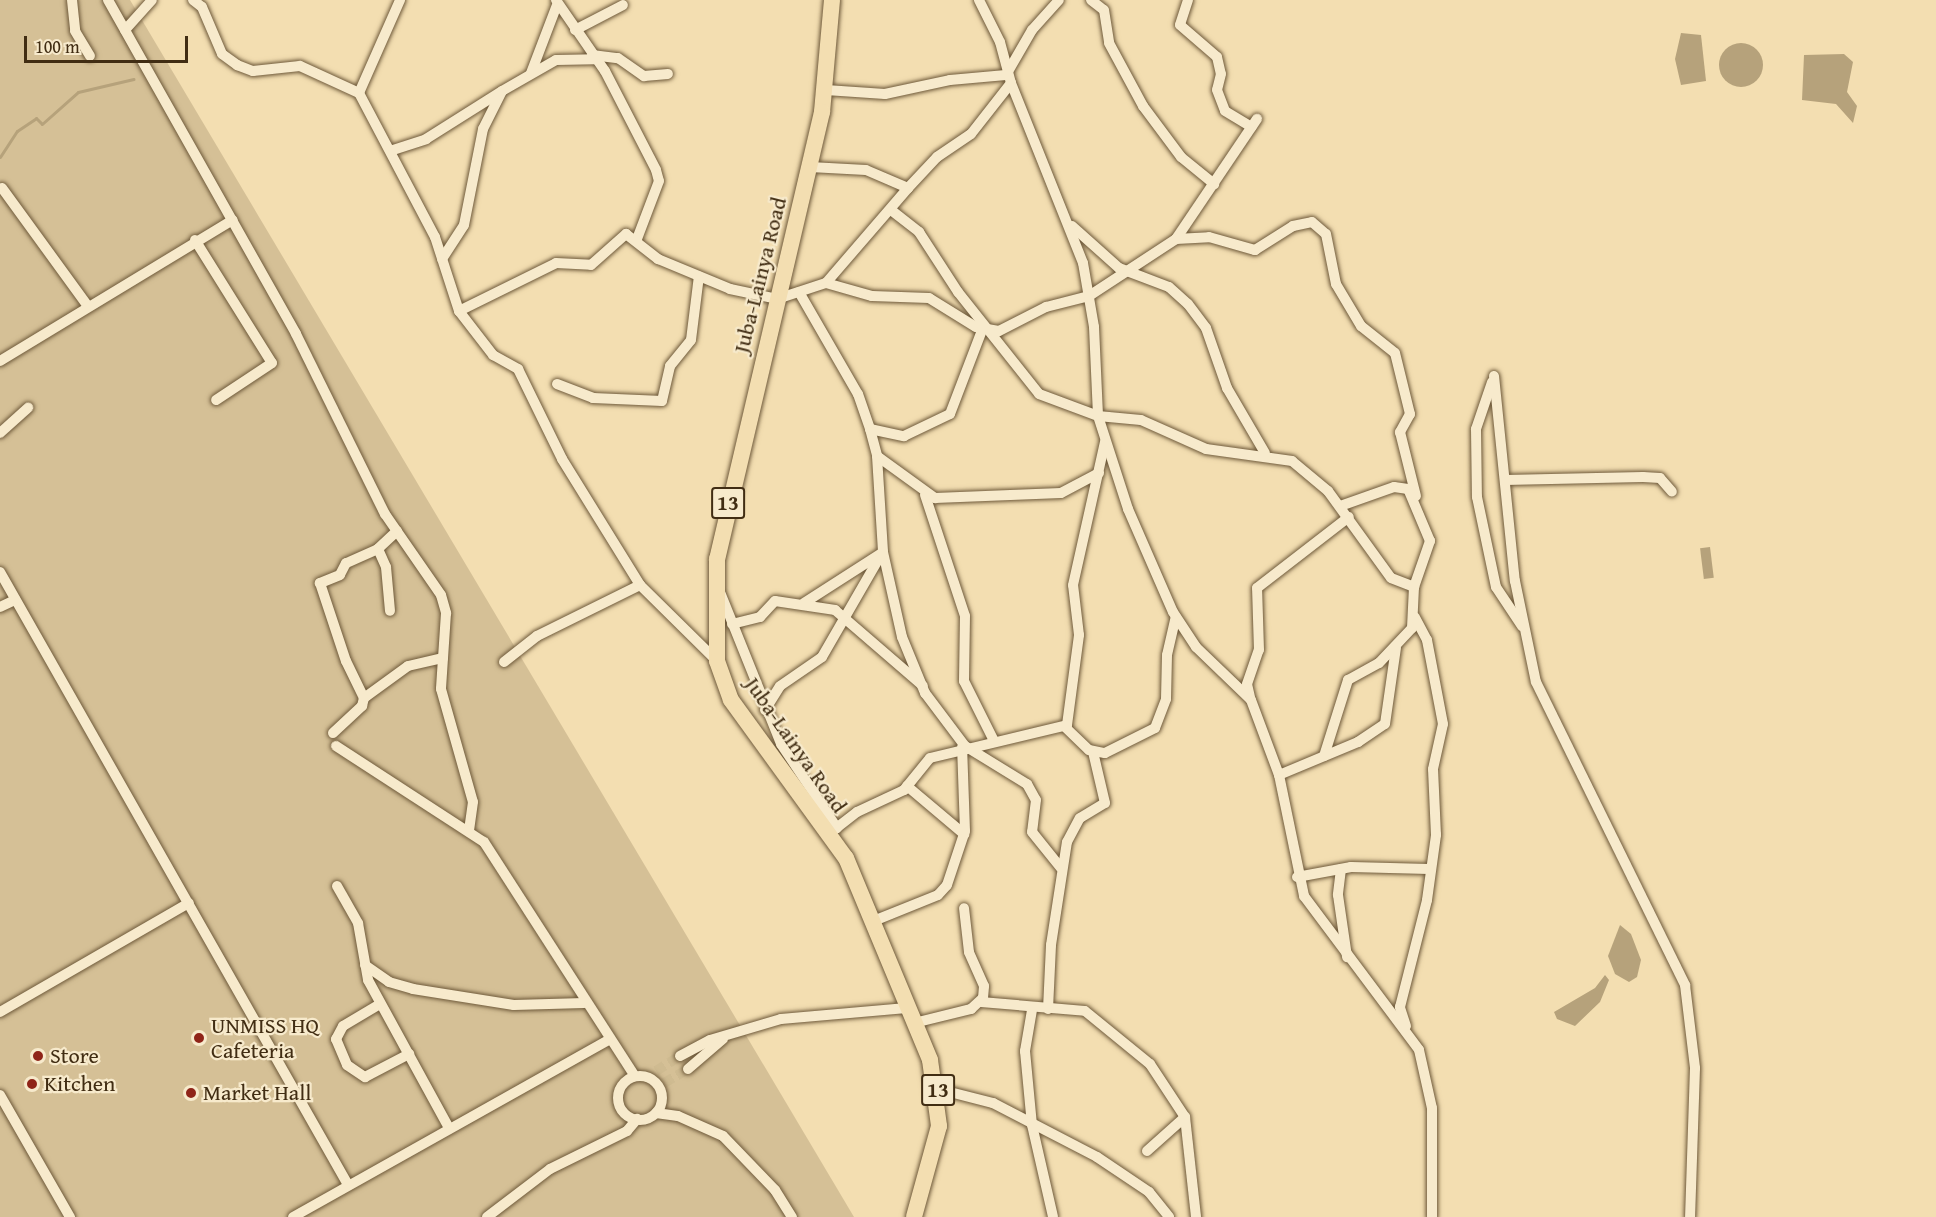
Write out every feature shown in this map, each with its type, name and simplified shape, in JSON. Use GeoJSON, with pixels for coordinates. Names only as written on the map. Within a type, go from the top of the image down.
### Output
{"type":"FeatureCollection","features":[{"type":"Feature","properties":{"kind":"main road","name":"Juba-Lainya Road"},"geometry":{"type":"LineString","coordinates":[[832,0],[826,90],[810,167],[734,473],[716,581],[717,661],[731,700],[833,830],[938,1089],[939,1126],[914,1217]]}},
{"type":"Feature","properties":{"kind":"street"},"geometry":{"type":"LineString","coordinates":[[72,0],[75,31],[90,56]]}},
{"type":"Feature","properties":{"kind":"street"},"geometry":{"type":"LineString","coordinates":[[108,0],[233,220],[397,531],[441,595],[446,613],[441,689],[473,802],[469,829]]}},
{"type":"Feature","properties":{"kind":"street"},"geometry":{"type":"LineString","coordinates":[[125,30],[152,0]]}},
{"type":"Feature","properties":{"kind":"street"},"geometry":{"type":"LineString","coordinates":[[193,0],[202,7],[222,54],[237,66],[253,71],[300,66],[359,93],[412,188],[442,259],[459,311],[493,355],[518,369],[562,459],[640,585],[717,661]]}},
{"type":"Feature","properties":{"kind":"street"},"geometry":{"type":"LineString","coordinates":[[359,93],[400,0]]}},
{"type":"Feature","properties":{"kind":"street"},"geometry":{"type":"LineString","coordinates":[[979,0],[1000,42],[1008,80],[1070,224],[1089,296],[1098,416],[1128,509],[1176,617],[1196,647],[1251,700]]}},
{"type":"Feature","properties":{"kind":"street"},"geometry":{"type":"LineString","coordinates":[[459,311],[556,263],[591,265],[626,234],[637,239],[644,251],[699,276],[777,299],[826,283],[937,157],[971,134],[1008,80],[1032,30],[1059,0]]}},
{"type":"Feature","properties":{"kind":"street"},"geometry":{"type":"LineString","coordinates":[[1091,0],[1104,10],[1109,43],[1143,106],[1181,157],[1214,184]]}},
{"type":"Feature","properties":{"kind":"street"},"geometry":{"type":"LineString","coordinates":[[826,283],[872,296],[928,298],[985,330],[1089,296],[1176,239],[1255,123],[1225,111],[1216,90],[1221,74],[1217,57],[1180,25],[1188,0]]}},
{"type":"Feature","properties":{"kind":"street"},"geometry":{"type":"LineString","coordinates":[[556,2],[593,57],[656,170],[659,181],[637,239]]}},
{"type":"Feature","properties":{"kind":"street"},"geometry":{"type":"LineString","coordinates":[[531,74],[556,2]]}},
{"type":"Feature","properties":{"kind":"street"},"geometry":{"type":"LineString","coordinates":[[575,30],[623,5]]}},
{"type":"Feature","properties":{"kind":"street"},"geometry":{"type":"LineString","coordinates":[[393,150],[426,140],[502,91],[556,60],[593,57],[618,58],[644,76],[668,74]]}},
{"type":"Feature","properties":{"kind":"street"},"geometry":{"type":"LineString","coordinates":[[826,90],[885,94],[950,80],[1008,80]]}},
{"type":"Feature","properties":{"kind":"street"},"geometry":{"type":"LineString","coordinates":[[442,259],[464,225],[481,136],[502,91]]}},
{"type":"Feature","properties":{"kind":"street"},"geometry":{"type":"LineString","coordinates":[[810,167],[866,170],[908,188]]}},
{"type":"Feature","properties":{"kind":"street"},"geometry":{"type":"LineString","coordinates":[[2,189],[87,305]]}},
{"type":"Feature","properties":{"kind":"street"},"geometry":{"type":"LineString","coordinates":[[891,210],[919,232],[985,330],[1039,394],[1098,416],[1141,420],[1206,449],[1265,453],[1309,473],[1349,517],[1391,578],[1414,587]]}},
{"type":"Feature","properties":{"kind":"street"},"geometry":{"type":"LineString","coordinates":[[0,361],[87,305],[195,240],[233,220]]}},
{"type":"Feature","properties":{"kind":"street"},"geometry":{"type":"LineString","coordinates":[[1176,239],[1209,237],[1255,250],[1305,221],[1320,226],[1331,244],[1336,284],[1361,326],[1395,353],[1410,414],[1400,432],[1430,541],[1414,587],[1415,617],[1426,640],[1443,724],[1433,769],[1436,830],[1429,869],[1425,913],[1400,1007],[1409,1035],[1427,1074],[1432,1108],[1432,1217]]}},
{"type":"Feature","properties":{"kind":"street"},"geometry":{"type":"LineString","coordinates":[[1070,224],[1128,272],[1175,291],[1201,320],[1227,388],[1265,453]]}},
{"type":"Feature","properties":{"kind":"street"},"geometry":{"type":"LineString","coordinates":[[195,240],[272,363],[216,400]]}},
{"type":"Feature","properties":{"kind":"street"},"geometry":{"type":"LineString","coordinates":[[557,384],[593,399],[662,401],[670,366],[692,340],[699,276]]}},
{"type":"Feature","properties":{"kind":"street"},"geometry":{"type":"LineString","coordinates":[[800,292],[858,394],[870,429],[877,456],[883,552],[898,625],[923,686],[963,747],[1027,784],[1036,800],[1032,832],[1061,868]]}},
{"type":"Feature","properties":{"kind":"street"},"geometry":{"type":"LineString","coordinates":[[870,429],[904,436],[950,414],[985,330]]}},
{"type":"Feature","properties":{"kind":"street"},"geometry":{"type":"LineString","coordinates":[[1522,626],[1496,587],[1477,497],[1476,429],[1494,376],[1522,626],[1554,726],[1674,953],[1685,985],[1695,1068],[1690,1217]]}},
{"type":"Feature","properties":{"kind":"street"},"geometry":{"type":"LineString","coordinates":[[0,434],[28,408]]}},
{"type":"Feature","properties":{"kind":"street"},"geometry":{"type":"LineString","coordinates":[[1065,728],[1078,635],[1073,585],[1106,441]]}},
{"type":"Feature","properties":{"kind":"street"},"geometry":{"type":"LineString","coordinates":[[877,456],[925,495],[966,616],[964,681],[993,739]]}},
{"type":"Feature","properties":{"kind":"street"},"geometry":{"type":"LineString","coordinates":[[925,495],[1061,494],[1099,473]]}},
{"type":"Feature","properties":{"kind":"street"},"geometry":{"type":"LineString","coordinates":[[1505,480],[1660,478],[1672,492]]}},
{"type":"Feature","properties":{"kind":"street"},"geometry":{"type":"LineString","coordinates":[[1340,507],[1394,487],[1416,496]]}},
{"type":"Feature","properties":{"kind":"street"},"geometry":{"type":"LineString","coordinates":[[1349,517],[1257,588],[1259,643],[1247,684],[1279,775],[1297,877],[1324,928],[1409,1035]]}},
{"type":"Feature","properties":{"kind":"street"},"geometry":{"type":"LineString","coordinates":[[333,733],[362,706],[364,698],[320,583],[340,575],[348,561],[378,549],[397,531]]}},
{"type":"Feature","properties":{"kind":"street"},"geometry":{"type":"LineString","coordinates":[[378,549],[386,567],[390,611]]}},
{"type":"Feature","properties":{"kind":"street"},"geometry":{"type":"LineString","coordinates":[[804,603],[883,552]]}},
{"type":"Feature","properties":{"kind":"street"},"geometry":{"type":"LineString","coordinates":[[765,710],[780,686],[822,657],[883,552]]}},
{"type":"Feature","properties":{"kind":"street"},"geometry":{"type":"LineString","coordinates":[[0,572],[347,1183]]}},
{"type":"Feature","properties":{"kind":"street"},"geometry":{"type":"LineString","coordinates":[[716,581],[765,710],[833,830],[907,786],[930,758],[963,747],[993,739],[1065,728],[1093,752],[1105,802],[1076,823],[1061,868],[1048,1009]]}},
{"type":"Feature","properties":{"kind":"street"},"geometry":{"type":"LineString","coordinates":[[504,662],[537,636],[640,585]]}},
{"type":"Feature","properties":{"kind":"street"},"geometry":{"type":"LineString","coordinates":[[0,607],[15,600]]}},
{"type":"Feature","properties":{"kind":"street"},"geometry":{"type":"LineString","coordinates":[[732,624],[763,615],[775,601],[804,603],[845,616],[923,686]]}},
{"type":"Feature","properties":{"kind":"street"},"geometry":{"type":"LineString","coordinates":[[1093,752],[1113,750],[1155,728],[1166,699],[1167,655],[1176,617]]}},
{"type":"Feature","properties":{"kind":"street"},"geometry":{"type":"LineString","coordinates":[[1279,775],[1324,756],[1385,724],[1396,648],[1415,617]]}},
{"type":"Feature","properties":{"kind":"street"},"geometry":{"type":"LineString","coordinates":[[1324,756],[1348,680],[1396,648]]}},
{"type":"Feature","properties":{"kind":"street"},"geometry":{"type":"LineString","coordinates":[[364,698],[408,666],[443,658]]}},
{"type":"Feature","properties":{"kind":"street"},"geometry":{"type":"LineString","coordinates":[[336,747],[469,829],[499,863],[608,1040],[638,1076],[662,1087],[656,1113]]}},
{"type":"Feature","properties":{"kind":"street"},"geometry":{"type":"LineString","coordinates":[[871,922],[944,891],[964,834],[963,747]]}},
{"type":"Feature","properties":{"kind":"street"},"geometry":{"type":"LineString","coordinates":[[907,786],[964,834]]}},
{"type":"Feature","properties":{"kind":"street"},"geometry":{"type":"LineString","coordinates":[[1297,877],[1341,869],[1429,869]]}},
{"type":"Feature","properties":{"kind":"street"},"geometry":{"type":"LineString","coordinates":[[1341,869],[1338,895],[1348,959]]}},
{"type":"Feature","properties":{"kind":"street"},"geometry":{"type":"LineString","coordinates":[[337,886],[358,923],[365,965],[380,1004],[448,1126]]}},
{"type":"Feature","properties":{"kind":"street"},"geometry":{"type":"LineString","coordinates":[[0,1012],[189,903]]}},
{"type":"Feature","properties":{"kind":"street"},"geometry":{"type":"LineString","coordinates":[[964,908],[969,955],[984,986],[981,1002]]}},
{"type":"Feature","properties":{"kind":"street"},"geometry":{"type":"LineString","coordinates":[[365,965],[389,982],[413,989],[514,1005],[584,1003]]}},
{"type":"Feature","properties":{"kind":"street"},"geometry":{"type":"LineString","coordinates":[[680,1056],[723,1038],[782,1019],[910,1016],[981,1002],[1032,1010],[1085,1011],[1100,1018],[1165,1081],[1185,1117],[1196,1217]]}},
{"type":"Feature","properties":{"kind":"street"},"geometry":{"type":"LineString","coordinates":[[380,1004],[343,1026],[336,1039],[346,1065],[365,1077],[409,1054]]}},
{"type":"Feature","properties":{"kind":"street"},"geometry":{"type":"LineString","coordinates":[[1032,1010],[1025,1051],[1032,1125],[1053,1217]]}},
{"type":"Feature","properties":{"kind":"street"},"geometry":{"type":"LineString","coordinates":[[688,1069],[723,1038]]}},
{"type":"Feature","properties":{"kind":"street"},"geometry":{"type":"LineString","coordinates":[[293,1217],[347,1183],[448,1126],[608,1040]]}},
{"type":"Feature","properties":{"kind":"street"},"geometry":{"type":"LineString","coordinates":[[637,1119],[624,1113],[618,1099],[623,1083],[656,1071]]}},
{"type":"Feature","properties":{"kind":"street"},"geometry":{"type":"LineString","coordinates":[[938,1089],[993,1103],[1136,1181],[1169,1217]]}},
{"type":"Feature","properties":{"kind":"street"},"geometry":{"type":"LineString","coordinates":[[0,1095],[70,1217]]}},
{"type":"Feature","properties":{"kind":"street"},"geometry":{"type":"LineString","coordinates":[[487,1217],[543,1173],[627,1131],[637,1119],[656,1113],[678,1116],[723,1136],[768,1182],[792,1217]]}},
{"type":"Feature","properties":{"kind":"street"},"geometry":{"type":"LineString","coordinates":[[1147,1151],[1185,1117]]}},
{"type":"Feature","properties":{"kind":"shaded area"},"geometry":{"type":"Polygon","coordinates":[[[0,0],[130,0],[854,1217],[0,1217],[0,0]]]}},
{"type":"Feature","properties":{"kind":"shaded area"},"geometry":{"type":"Polygon","coordinates":[[[1681,33],[1701,35],[1706,81],[1681,85],[1675,59],[1681,33]]]}},
{"type":"Feature","properties":{"kind":"shaded area"},"geometry":{"type":"Polygon","coordinates":[[[1741,43],[1756,50],[1763,65],[1756,80],[1741,87],[1726,80],[1719,65],[1726,50],[1741,43]]]}},
{"type":"Feature","properties":{"kind":"shaded area"},"geometry":{"type":"Polygon","coordinates":[[[1844,54],[1853,62],[1847,92],[1857,106],[1853,123],[1836,104],[1802,100],[1804,55],[1844,54]]]}},
{"type":"Feature","properties":{"kind":"shaded area"},"geometry":{"type":"Polygon","coordinates":[[[1710,547],[1714,578],[1704,579],[1700,548],[1710,547]]]}},
{"type":"Feature","properties":{"kind":"shaded area"},"geometry":{"type":"Polygon","coordinates":[[[1620,925],[1631,934],[1641,960],[1637,977],[1629,982],[1615,974],[1608,956],[1620,925]]]}},
{"type":"Feature","properties":{"kind":"shaded area"},"geometry":{"type":"Polygon","coordinates":[[[1605,975],[1609,980],[1600,1002],[1575,1026],[1557,1019],[1554,1012],[1595,988],[1605,975]]]}},
{"type":"Feature","properties":{"kind":"waterway"},"geometry":{"type":"LineString","coordinates":[[0,157],[17,131],[36,118],[42,124],[78,92],[134,79]]}},
{"type":"Feature","properties":{"kind":"tunnel"},"geometry":{"type":"LineString","coordinates":[[656,1071],[680,1056]]}},
{"type":"Feature","properties":{"kind":"tunnel"},"geometry":{"type":"LineString","coordinates":[[664,1083],[688,1069]]}},
{"type":"Feature","properties":{"kind":"place","name":"UNMISS HQ Cafeteria"},"geometry":{"type":"Point","coordinates":[199,1038]}},
{"type":"Feature","properties":{"kind":"place","name":"Store"},"geometry":{"type":"Point","coordinates":[38,1056]}},
{"type":"Feature","properties":{"kind":"place","name":"Kitchen"},"geometry":{"type":"Point","coordinates":[32,1084]}},
{"type":"Feature","properties":{"kind":"place","name":"Market Hall"},"geometry":{"type":"Point","coordinates":[191,1093]}}]}
